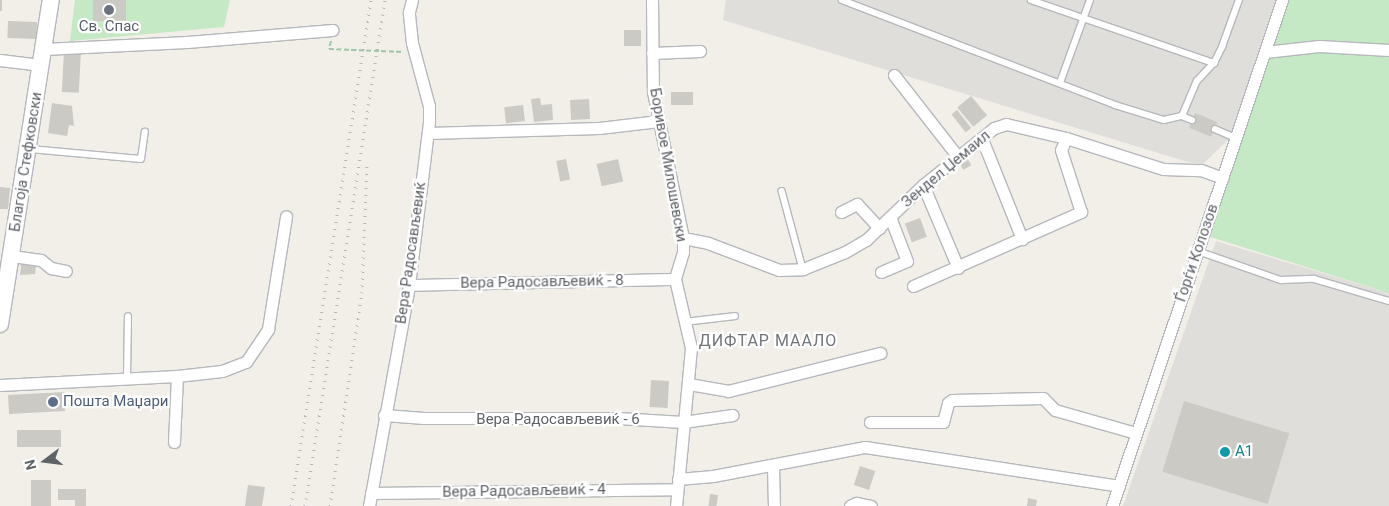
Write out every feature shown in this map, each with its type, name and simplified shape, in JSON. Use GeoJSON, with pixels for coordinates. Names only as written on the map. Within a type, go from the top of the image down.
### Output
{"type":"FeatureCollection","features":[{"type":"Feature","properties":{"kind":"main road","name":"Благоја Стефковски"},"geometry":{"type":"LineString","coordinates":[[0,316],[12,256],[51,0]]}},
{"type":"Feature","properties":{"kind":"street","name":"Вера Радосављевиќ"},"geometry":{"type":"LineString","coordinates":[[369,506],[409,285],[428,134],[429,106],[414,52],[409,12],[412,0]]}},
{"type":"Feature","properties":{"kind":"street","name":"Боривое Милошевски"},"geometry":{"type":"LineString","coordinates":[[652,0],[653,92],[683,238],[683,252],[675,279],[691,348],[676,506]]}},
{"type":"Feature","properties":{"kind":"street","name":"Ѓорѓи Колозов"},"geometry":{"type":"LineString","coordinates":[[1112,506],[1282,0]]}},
{"type":"Feature","properties":{"kind":"street"},"geometry":{"type":"LineString","coordinates":[[0,60],[333,30]]}},
{"type":"Feature","properties":{"kind":"street"},"geometry":{"type":"LineString","coordinates":[[1265,52],[1320,46],[1389,50]]}},
{"type":"Feature","properties":{"kind":"street"},"geometry":{"type":"LineString","coordinates":[[652,54],[700,52]]}},
{"type":"Feature","properties":{"kind":"street"},"geometry":{"type":"LineString","coordinates":[[894,74],[958,157]]}},
{"type":"Feature","properties":{"kind":"street"},"geometry":{"type":"LineString","coordinates":[[428,134],[599,128],[659,121]]}},
{"type":"Feature","properties":{"kind":"street","name":"Зендел Џемаил"},"geometry":{"type":"LineString","coordinates":[[683,238],[708,243],[779,270],[803,269],[845,252],[879,228],[923,185],[982,139],[1006,124],[1066,138],[1163,170],[1200,170],[1223,178]]}},
{"type":"Feature","properties":{"kind":"street"},"geometry":{"type":"LineString","coordinates":[[913,286],[958,268],[1081,212],[1061,150],[1066,138]]}},
{"type":"Feature","properties":{"kind":"street"},"geometry":{"type":"LineString","coordinates":[[982,139],[1022,239]]}},
{"type":"Feature","properties":{"kind":"street"},"geometry":{"type":"LineString","coordinates":[[923,185],[958,268]]}},
{"type":"Feature","properties":{"kind":"street"},"geometry":{"type":"LineString","coordinates":[[841,212],[857,204],[879,228]]}},
{"type":"Feature","properties":{"kind":"street"},"geometry":{"type":"LineString","coordinates":[[0,385],[177,376],[235,368],[254,354],[268,329],[286,216]]}},
{"type":"Feature","properties":{"kind":"street"},"geometry":{"type":"LineString","coordinates":[[881,272],[907,261],[890,217]]}},
{"type":"Feature","properties":{"kind":"street"},"geometry":{"type":"LineString","coordinates":[[12,256],[41,260],[51,268],[66,271]]}},
{"type":"Feature","properties":{"kind":"street","name":"Вера Радосављевиќ - 8"},"geometry":{"type":"LineString","coordinates":[[409,285],[675,279]]}},
{"type":"Feature","properties":{"kind":"street"},"geometry":{"type":"LineString","coordinates":[[689,384],[728,391],[880,353]]}},
{"type":"Feature","properties":{"kind":"street"},"geometry":{"type":"LineString","coordinates":[[174,442],[177,376]]}},
{"type":"Feature","properties":{"kind":"street"},"geometry":{"type":"LineString","coordinates":[[870,422],[943,422],[948,402],[952,400],[1043,398],[1055,410],[1136,432]]}},
{"type":"Feature","properties":{"kind":"street","name":"Вера Радосављевиќ - 6"},"geometry":{"type":"LineString","coordinates":[[384,415],[424,418],[683,422],[733,415]]}},
{"type":"Feature","properties":{"kind":"street","name":"Вера Радосављевиќ - 4"},"geometry":{"type":"LineString","coordinates":[[371,493],[678,484],[866,447],[1119,486]]}},
{"type":"Feature","properties":{"kind":"street"},"geometry":{"type":"LineString","coordinates":[[773,466],[774,506]]}},
{"type":"Feature","properties":{"kind":"street"},"geometry":{"type":"LineString","coordinates":[[850,506],[856,503],[871,506]]}},
{"type":"Feature","properties":{"kind":"lane"},"geometry":{"type":"LineString","coordinates":[[842,0],[1060,82],[1115,105],[1164,120],[1182,116],[1192,120]]}},
{"type":"Feature","properties":{"kind":"lane"},"geometry":{"type":"LineString","coordinates":[[1031,0],[1214,63]]}},
{"type":"Feature","properties":{"kind":"lane"},"geometry":{"type":"LineString","coordinates":[[1060,82],[1090,0]]}},
{"type":"Feature","properties":{"kind":"lane"},"geometry":{"type":"LineString","coordinates":[[1182,116],[1197,81],[1214,63],[1238,0]]}},
{"type":"Feature","properties":{"kind":"lane"},"geometry":{"type":"LineString","coordinates":[[1215,129],[1236,138]]}},
{"type":"Feature","properties":{"kind":"lane"},"geometry":{"type":"LineString","coordinates":[[28,149],[141,159],[145,132]]}},
{"type":"Feature","properties":{"kind":"lane"},"geometry":{"type":"LineString","coordinates":[[782,191],[803,269]]}},
{"type":"Feature","properties":{"kind":"lane"},"geometry":{"type":"LineString","coordinates":[[1198,251],[1281,280],[1314,279],[1389,302]]}},
{"type":"Feature","properties":{"kind":"lane"},"geometry":{"type":"LineString","coordinates":[[685,322],[735,316]]}},
{"type":"Feature","properties":{"kind":"lane"},"geometry":{"type":"LineString","coordinates":[[126,378],[128,317]]}},
{"type":"Feature","properties":{"kind":"path"},"geometry":{"type":"LineString","coordinates":[[333,30],[330,49],[414,52]]}},
{"type":"Feature","properties":{"kind":"shaded area"},"geometry":{"type":"Polygon","coordinates":[[[726,0],[1281,0],[1238,130],[1201,166],[723,20],[726,0]]]}},
{"type":"Feature","properties":{"kind":"shaded area"},"geometry":{"type":"Polygon","coordinates":[[[1216,241],[1389,293],[1389,506],[1123,506],[1216,241]]]}},
{"type":"Feature","properties":{"kind":"green space"},"geometry":{"type":"Polygon","coordinates":[[[75,0],[230,0],[224,27],[70,41],[75,0]]]}},
{"type":"Feature","properties":{"kind":"green space"},"geometry":{"type":"Polygon","coordinates":[[[1281,0],[1389,0],[1389,293],[1204,235],[1281,0]]]}},
{"type":"Feature","properties":{"kind":"building"},"geometry":{"type":"Polygon","coordinates":[[[0,0],[2,0],[2,11],[0,11],[0,0]]]}},
{"type":"Feature","properties":{"kind":"building","name":"Св. Спас"},"geometry":{"type":"Polygon","coordinates":[[[93,0],[126,0],[126,21],[93,21],[93,0]]]}},
{"type":"Feature","properties":{"kind":"building"},"geometry":{"type":"Polygon","coordinates":[[[8,21],[37,22],[36,39],[7,38],[8,21]]]}},
{"type":"Feature","properties":{"kind":"building"},"geometry":{"type":"Polygon","coordinates":[[[624,30],[641,30],[641,46],[624,46],[624,30]]]}},
{"type":"Feature","properties":{"kind":"building"},"geometry":{"type":"Polygon","coordinates":[[[64,50],[81,51],[79,93],[62,92],[64,50]]]}},
{"type":"Feature","properties":{"kind":"building"},"geometry":{"type":"Polygon","coordinates":[[[671,92],[693,92],[693,105],[671,105],[671,92]]]}},
{"type":"Feature","properties":{"kind":"building"},"geometry":{"type":"Polygon","coordinates":[[[971,96],[987,115],[973,127],[957,108],[971,96]]]}},
{"type":"Feature","properties":{"kind":"building"},"geometry":{"type":"Polygon","coordinates":[[[540,98],[541,105],[552,104],[553,120],[534,122],[531,99],[540,98]]]}},
{"type":"Feature","properties":{"kind":"building"},"geometry":{"type":"Polygon","coordinates":[[[589,99],[590,119],[571,120],[570,100],[589,99]]]}},
{"type":"Feature","properties":{"kind":"building"},"geometry":{"type":"Polygon","coordinates":[[[52,103],[72,106],[74,126],[69,125],[67,136],[48,133],[52,103]]]}},
{"type":"Feature","properties":{"kind":"building"},"geometry":{"type":"Polygon","coordinates":[[[523,105],[525,121],[506,123],[504,107],[523,105]]]}},
{"type":"Feature","properties":{"kind":"building"},"geometry":{"type":"Polygon","coordinates":[[[957,110],[971,128],[966,132],[951,114],[957,110]]]}},
{"type":"Feature","properties":{"kind":"building"},"geometry":{"type":"Polygon","coordinates":[[[1195,113],[1217,122],[1211,137],[1189,128],[1195,113]]]}},
{"type":"Feature","properties":{"kind":"building"},"geometry":{"type":"Polygon","coordinates":[[[965,154],[971,165],[963,170],[957,158],[965,154]]]}},
{"type":"Feature","properties":{"kind":"building"},"geometry":{"type":"Polygon","coordinates":[[[566,159],[570,180],[560,182],[556,161],[566,159]]]}},
{"type":"Feature","properties":{"kind":"building"},"geometry":{"type":"Polygon","coordinates":[[[618,159],[623,181],[602,186],[597,164],[618,159]]]}},
{"type":"Feature","properties":{"kind":"building"},"geometry":{"type":"Polygon","coordinates":[[[0,187],[10,188],[8,209],[0,209],[0,187]]]}},
{"type":"Feature","properties":{"kind":"building"},"geometry":{"type":"Polygon","coordinates":[[[920,218],[927,237],[912,242],[905,223],[920,218]]]}},
{"type":"Feature","properties":{"kind":"building"},"geometry":{"type":"Polygon","coordinates":[[[22,260],[36,266],[35,274],[20,275],[22,260]]]}},
{"type":"Feature","properties":{"kind":"building"},"geometry":{"type":"Polygon","coordinates":[[[651,380],[669,381],[668,408],[650,407],[651,380]]]}},
{"type":"Feature","properties":{"kind":"building"},"geometry":{"type":"Polygon","coordinates":[[[64,392],[65,411],[9,414],[8,395],[64,392]]]}},
{"type":"Feature","properties":{"kind":"building","name":"А1"},"geometry":{"type":"Polygon","coordinates":[[[1184,401],[1289,433],[1268,504],[1162,472],[1184,401]]]}},
{"type":"Feature","properties":{"kind":"building"},"geometry":{"type":"Polygon","coordinates":[[[17,430],[61,430],[61,447],[17,447],[17,430]]]}},
{"type":"Feature","properties":{"kind":"building"},"geometry":{"type":"Polygon","coordinates":[[[860,466],[875,471],[869,490],[854,485],[860,466]]]}},
{"type":"Feature","properties":{"kind":"building"},"geometry":{"type":"Polygon","coordinates":[[[31,480],[51,480],[51,506],[31,506],[31,480]]]}},
{"type":"Feature","properties":{"kind":"building"},"geometry":{"type":"Polygon","coordinates":[[[248,485],[265,487],[262,506],[245,506],[248,485]]]}},
{"type":"Feature","properties":{"kind":"building"},"geometry":{"type":"Polygon","coordinates":[[[58,489],[86,489],[86,506],[75,506],[75,500],[58,500],[58,489]]]}},
{"type":"Feature","properties":{"kind":"building"},"geometry":{"type":"Polygon","coordinates":[[[710,494],[718,495],[717,506],[709,506],[710,494]]]}},
{"type":"Feature","properties":{"kind":"building"},"geometry":{"type":"Polygon","coordinates":[[[1028,498],[1037,500],[1036,506],[1027,506],[1028,498]]]}},
{"type":"Feature","properties":{"kind":"railway"},"geometry":{"type":"LineString","coordinates":[[291,506],[371,0]]}},
{"type":"Feature","properties":{"kind":"railway"},"geometry":{"type":"LineString","coordinates":[[305,506],[385,0]]}},
{"type":"Feature","properties":{"kind":"railway"},"geometry":{"type":"LineString","coordinates":[[330,506],[362,293],[367,161]]}},
{"type":"Feature","properties":{"kind":"place","name":"Св. Спас"},"geometry":{"type":"Point","coordinates":[109,10]}},
{"type":"Feature","properties":{"kind":"place","name":"Пошта Маџари"},"geometry":{"type":"Point","coordinates":[53,402]}},
{"type":"Feature","properties":{"kind":"place","name":"А1"},"geometry":{"type":"Point","coordinates":[1225,452]}},
{"type":"Feature","properties":{"kind":"district","name":"ДИФТАР МААЛО"},"geometry":{"type":"Point","coordinates":[768,341]}}]}
